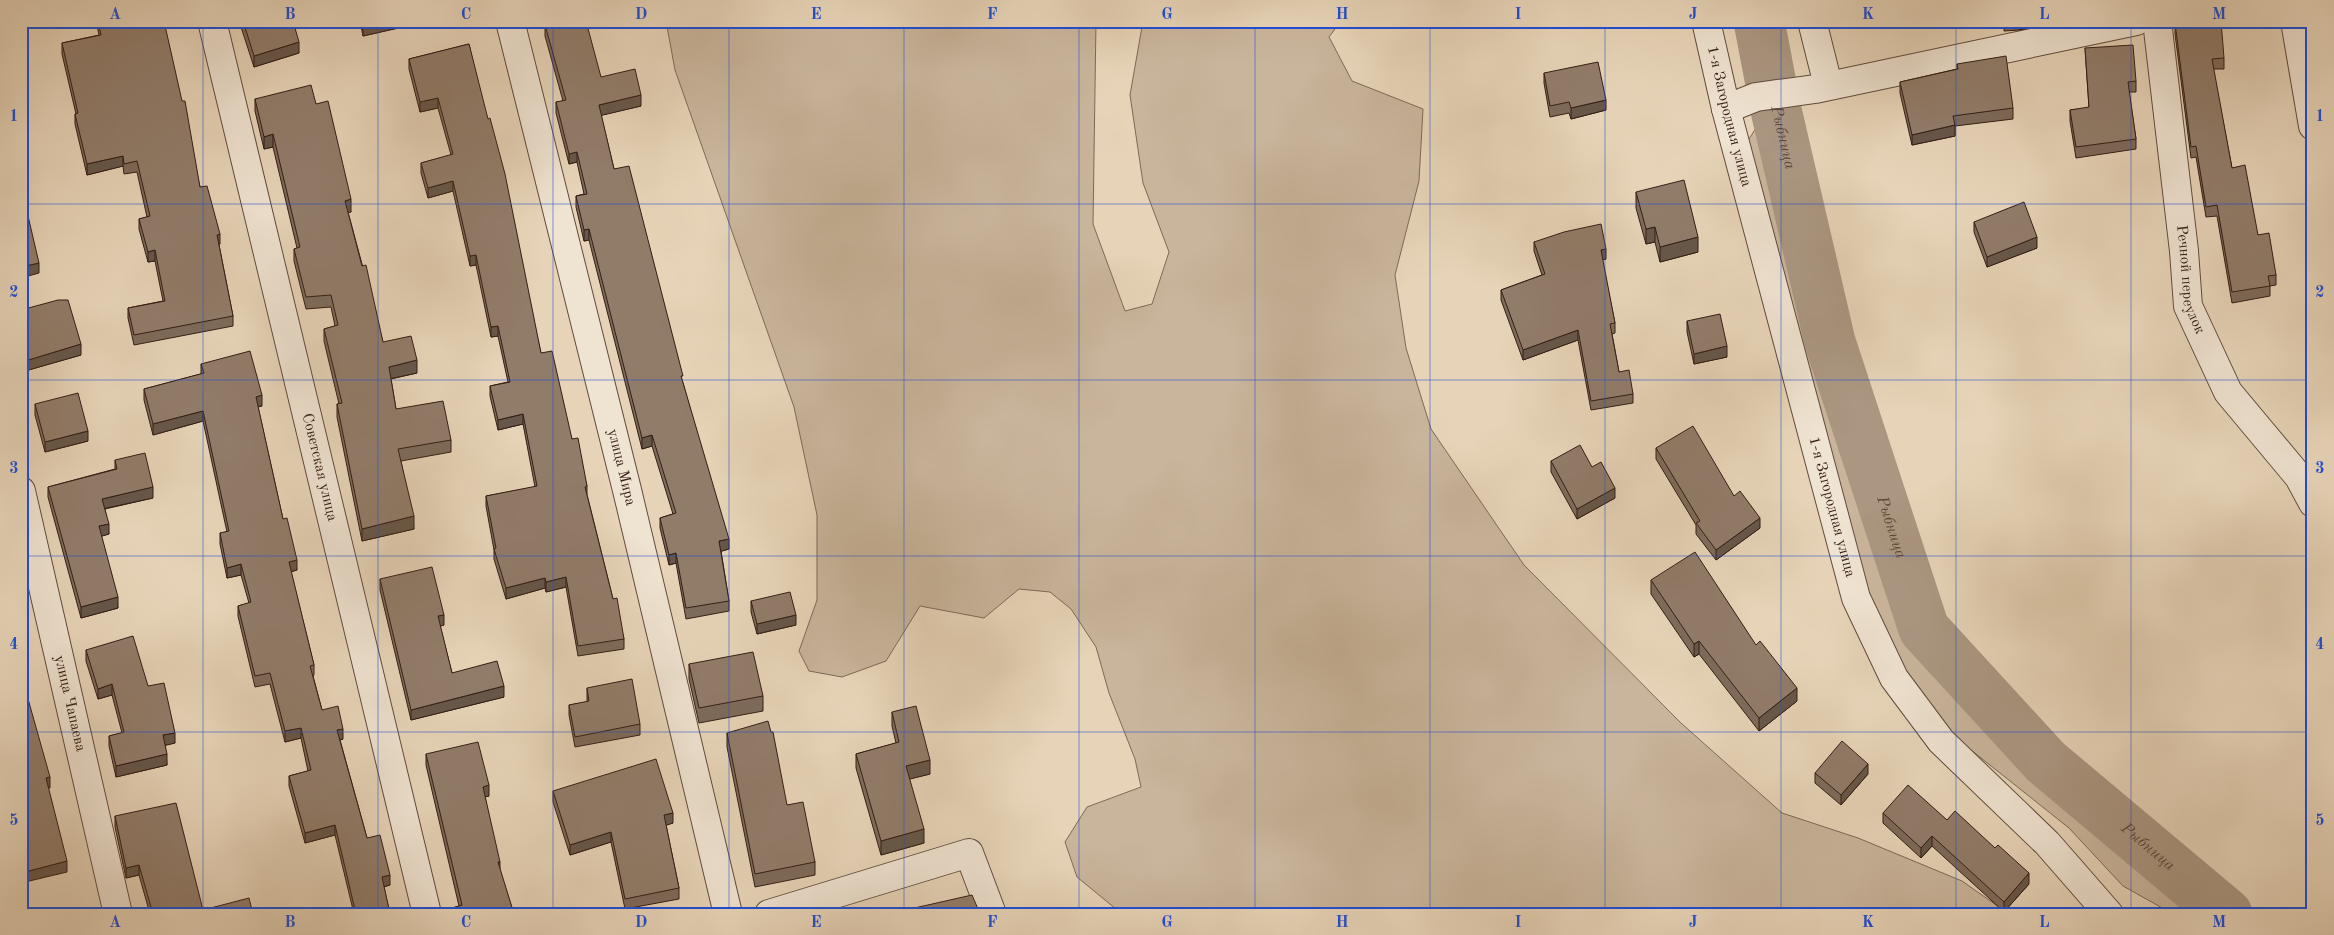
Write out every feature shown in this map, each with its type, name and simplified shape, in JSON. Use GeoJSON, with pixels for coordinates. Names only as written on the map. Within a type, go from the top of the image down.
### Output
{"type":"FeatureCollection","features":[{"type":"Feature","properties":{"kind":"street","name":"Советская улица"},"geometry":{"type":"LineString","coordinates":[[212,21],[426,914]]}},
{"type":"Feature","properties":{"kind":"street","name":"улица Мира"},"geometry":{"type":"LineString","coordinates":[[510,21],[627,490],[728,914]]}},
{"type":"Feature","properties":{"kind":"street","name":"1-я Загородная улица"},"geometry":{"type":"LineString","coordinates":[[1706,21],[1726,109],[1856,598],[1894,678],[1941,741],[2047,844],[2109,914]]}},
{"type":"Feature","properties":{"kind":"street"},"geometry":{"type":"LineString","coordinates":[[1812,21],[1815,88]]}},
{"type":"Feature","properties":{"kind":"street"},"geometry":{"type":"LineString","coordinates":[[1726,109],[1756,97],[1815,88],[2136,21]]}},
{"type":"Feature","properties":{"kind":"street","name":"Речной переулок"},"geometry":{"type":"LineString","coordinates":[[2157,21],[2184,250],[2188,306],[2228,392],[2300,476],[2313,503]]}},
{"type":"Feature","properties":{"kind":"street"},"geometry":{"type":"LineString","coordinates":[[2295,21],[2313,126]]}},
{"type":"Feature","properties":{"kind":"street","name":"улица Чапаева"},"geometry":{"type":"LineString","coordinates":[[21,492],[118,914]]}},
{"type":"Feature","properties":{"kind":"street"},"geometry":{"type":"LineString","coordinates":[[769,914],[969,853],[991,911]]}},
{"type":"Feature","properties":{"kind":"shaded area"},"geometry":{"type":"Polygon","coordinates":[[[666,21],[1096,21],[1093,224],[1125,311],[1152,304],[1169,252],[1143,183],[1130,95],[1143,21],[1341,21],[1329,37],[1352,81],[1423,109],[1419,181],[1395,275],[1406,348],[1431,429],[1524,565],[1681,723],[1782,813],[1858,838],[1962,881],[2009,914],[1122,914],[1077,877],[1065,842],[1087,807],[1141,787],[1135,759],[1109,693],[1096,647],[1071,609],[1050,592],[1019,589],[984,618],[920,606],[886,661],[842,677],[809,671],[799,651],[817,600],[817,515],[794,407],[675,70],[666,21]]]}},
{"type":"Feature","properties":{"kind":"shaded area"},"geometry":{"type":"Polygon","coordinates":[[[1758,125],[1772,134],[1810,340],[1912,630],[1964,700],[2023,750],[2052,787],[2150,879],[2201,914],[2173,914],[2123,886],[2069,828],[1956,738],[1901,667],[1866,592],[1747,142],[1758,125]]]}},
{"type":"Feature","properties":{"kind":"building"},"geometry":{"type":"Polygon","coordinates":[[[98,21],[164,21],[182,101],[185,101],[200,187],[207,186],[220,234],[217,235],[233,316],[134,335],[128,308],[165,301],[155,250],[148,252],[139,219],[150,216],[137,161],[124,164],[123,156],[87,164],[75,114],[78,113],[62,43],[101,35],[98,21]]]}},
{"type":"Feature","properties":{"kind":"building"},"geometry":{"type":"Polygon","coordinates":[[[243,21],[293,21],[299,42],[254,56],[243,21]]]}},
{"type":"Feature","properties":{"kind":"building"},"geometry":{"type":"Polygon","coordinates":[[[362,21],[381,21],[363,25],[362,21]]]}},
{"type":"Feature","properties":{"kind":"building"},"geometry":{"type":"Polygon","coordinates":[[[562,21],[586,21],[601,77],[635,69],[641,95],[599,105],[614,169],[629,166],[683,376],[681,376],[729,539],[719,541],[729,601],[686,608],[676,553],[669,555],[660,518],[676,513],[652,435],[642,438],[589,229],[584,230],[576,196],[587,194],[577,152],[569,154],[556,102],[566,100],[545,25],[562,21]]]}},
{"type":"Feature","properties":{"kind":"building"},"geometry":{"type":"Polygon","coordinates":[[[2221,21],[2224,58],[2212,59],[2232,168],[2245,165],[2258,235],[2269,233],[2276,275],[2268,276],[2270,286],[2232,292],[2217,205],[2206,207],[2196,146],[2191,147],[2175,23],[2221,21]]]}},
{"type":"Feature","properties":{"kind":"building"},"geometry":{"type":"Polygon","coordinates":[[[469,44],[488,119],[490,118],[505,174],[541,353],[552,351],[572,439],[578,438],[587,486],[585,487],[613,599],[617,598],[624,639],[578,646],[566,577],[546,582],[545,578],[506,588],[494,549],[496,548],[486,496],[537,486],[523,414],[498,420],[490,386],[510,382],[498,326],[491,327],[476,255],[470,256],[453,181],[428,188],[421,163],[453,154],[438,98],[420,102],[409,59],[469,44]]]}},
{"type":"Feature","properties":{"kind":"building"},"geometry":{"type":"Polygon","coordinates":[[[2133,45],[2136,81],[2128,82],[2136,139],[2076,147],[2070,110],[2089,107],[2085,48],[2133,45]]]}},
{"type":"Feature","properties":{"kind":"building"},"geometry":{"type":"Polygon","coordinates":[[[2006,56],[2013,108],[1953,116],[1955,125],[1912,135],[1900,82],[1958,69],[1957,64],[2006,56]]]}},
{"type":"Feature","properties":{"kind":"building"},"geometry":{"type":"Polygon","coordinates":[[[1598,62],[1606,100],[1571,108],[1569,102],[1550,106],[1544,73],[1598,62]]]}},
{"type":"Feature","properties":{"kind":"building"},"geometry":{"type":"Polygon","coordinates":[[[311,85],[316,104],[328,101],[351,199],[345,201],[362,266],[366,265],[383,342],[411,336],[417,360],[389,367],[396,409],[443,401],[451,440],[398,449],[414,516],[362,529],[337,404],[342,403],[324,329],[338,325],[331,295],[306,297],[294,249],[300,247],[273,134],[264,137],[255,99],[311,85]]]}},
{"type":"Feature","properties":{"kind":"building"},"geometry":{"type":"Polygon","coordinates":[[[1684,180],[1698,237],[1660,247],[1655,227],[1646,229],[1636,192],[1684,180]]]}},
{"type":"Feature","properties":{"kind":"building"},"geometry":{"type":"Polygon","coordinates":[[[21,186],[39,263],[21,267],[21,186]]]}},
{"type":"Feature","properties":{"kind":"building"},"geometry":{"type":"Polygon","coordinates":[[[2024,202],[2037,237],[1987,257],[1974,222],[2024,202]]]}},
{"type":"Feature","properties":{"kind":"building"},"geometry":{"type":"Polygon","coordinates":[[[1601,224],[1606,249],[1601,250],[1615,323],[1610,324],[1619,372],[1629,370],[1633,394],[1591,401],[1578,330],[1523,350],[1501,290],[1545,274],[1534,242],[1564,232],[1601,224]]]}},
{"type":"Feature","properties":{"kind":"building"},"geometry":{"type":"Polygon","coordinates":[[[58,300],[68,300],[81,344],[25,361],[21,347],[21,310],[58,300]]]}},
{"type":"Feature","properties":{"kind":"building"},"geometry":{"type":"Polygon","coordinates":[[[1720,314],[1727,346],[1694,354],[1687,321],[1720,314]]]}},
{"type":"Feature","properties":{"kind":"building"},"geometry":{"type":"Polygon","coordinates":[[[250,351],[262,395],[256,397],[283,519],[287,518],[297,560],[289,562],[314,665],[310,666],[322,710],[338,706],[343,729],[337,730],[367,838],[380,835],[390,875],[382,877],[390,914],[356,914],[335,825],[305,833],[289,776],[311,770],[301,728],[285,731],[270,673],[255,676],[238,606],[251,602],[241,564],[227,568],[220,533],[229,531],[203,411],[153,424],[144,389],[204,373],[201,364],[250,351]]]}},
{"type":"Feature","properties":{"kind":"building"},"geometry":{"type":"Polygon","coordinates":[[[78,393],[88,431],[45,442],[35,404],[78,393]]]}},
{"type":"Feature","properties":{"kind":"building"},"geometry":{"type":"Polygon","coordinates":[[[1693,426],[1734,496],[1740,491],[1760,518],[1716,550],[1696,523],[1700,521],[1656,448],[1693,426]]]}},
{"type":"Feature","properties":{"kind":"building"},"geometry":{"type":"Polygon","coordinates":[[[1580,445],[1592,467],[1601,462],[1615,488],[1577,509],[1551,461],[1580,445]]]}},
{"type":"Feature","properties":{"kind":"building"},"geometry":{"type":"Polygon","coordinates":[[[145,453],[153,487],[102,499],[109,524],[99,526],[118,597],[81,607],[48,487],[117,469],[115,460],[145,453]]]}},
{"type":"Feature","properties":{"kind":"building"},"geometry":{"type":"Polygon","coordinates":[[[1695,552],[1756,645],[1760,641],[1797,688],[1759,718],[1699,641],[1694,644],[1651,580],[1695,552]]]}},
{"type":"Feature","properties":{"kind":"building"},"geometry":{"type":"Polygon","coordinates":[[[432,567],[444,615],[438,616],[452,673],[497,661],[504,686],[411,710],[380,579],[432,567]]]}},
{"type":"Feature","properties":{"kind":"building"},"geometry":{"type":"Polygon","coordinates":[[[790,592],[796,615],[757,624],[751,601],[790,592]]]}},
{"type":"Feature","properties":{"kind":"building"},"geometry":{"type":"Polygon","coordinates":[[[133,636],[148,686],[164,683],[175,733],[163,735],[167,754],[116,766],[109,736],[124,732],[112,684],[98,689],[86,650],[133,636]]]}},
{"type":"Feature","properties":{"kind":"building"},"geometry":{"type":"Polygon","coordinates":[[[753,652],[763,696],[699,708],[689,664],[753,652]]]}},
{"type":"Feature","properties":{"kind":"building"},"geometry":{"type":"Polygon","coordinates":[[[21,674],[50,777],[46,778],[67,861],[21,873],[21,674]]]}},
{"type":"Feature","properties":{"kind":"building"},"geometry":{"type":"Polygon","coordinates":[[[632,679],[640,724],[575,737],[569,705],[589,701],[587,688],[632,679]]]}},
{"type":"Feature","properties":{"kind":"building"},"geometry":{"type":"Polygon","coordinates":[[[916,706],[930,760],[906,766],[924,829],[881,841],[856,754],[899,742],[892,712],[916,706]]]}},
{"type":"Feature","properties":{"kind":"building"},"geometry":{"type":"Polygon","coordinates":[[[768,721],[771,732],[773,732],[787,805],[803,802],[815,862],[755,874],[727,733],[768,721]]]}},
{"type":"Feature","properties":{"kind":"building"},"geometry":{"type":"Polygon","coordinates":[[[1842,741],[1868,764],[1841,795],[1815,773],[1842,741]]]}},
{"type":"Feature","properties":{"kind":"building"},"geometry":{"type":"Polygon","coordinates":[[[478,742],[489,785],[483,787],[500,862],[498,862],[514,914],[450,914],[449,909],[462,905],[426,754],[478,742]]]}},
{"type":"Feature","properties":{"kind":"building"},"geometry":{"type":"Polygon","coordinates":[[[656,759],[673,813],[664,815],[679,888],[625,899],[611,832],[570,845],[553,791],[656,759]]]}},
{"type":"Feature","properties":{"kind":"building"},"geometry":{"type":"Polygon","coordinates":[[[1908,785],[1947,820],[1955,811],[1995,848],[1998,845],[2029,873],[2004,902],[1932,836],[1921,848],[1883,813],[1908,785]]]}},
{"type":"Feature","properties":{"kind":"building"},"geometry":{"type":"Polygon","coordinates":[[[176,803],[203,910],[249,898],[253,914],[153,914],[139,865],[126,868],[115,816],[176,803]]]}},
{"type":"Feature","properties":{"kind":"building"},"geometry":{"type":"Polygon","coordinates":[[[972,895],[982,914],[912,914],[910,909],[972,895]]]}},
{"type":"Feature","properties":{"kind":"waterway","name":"Рыбница"},"geometry":{"type":"LineString","coordinates":[[1759,21],[1776,110],[1830,342],[1924,629],[2046,762],[2227,914]]}}]}
